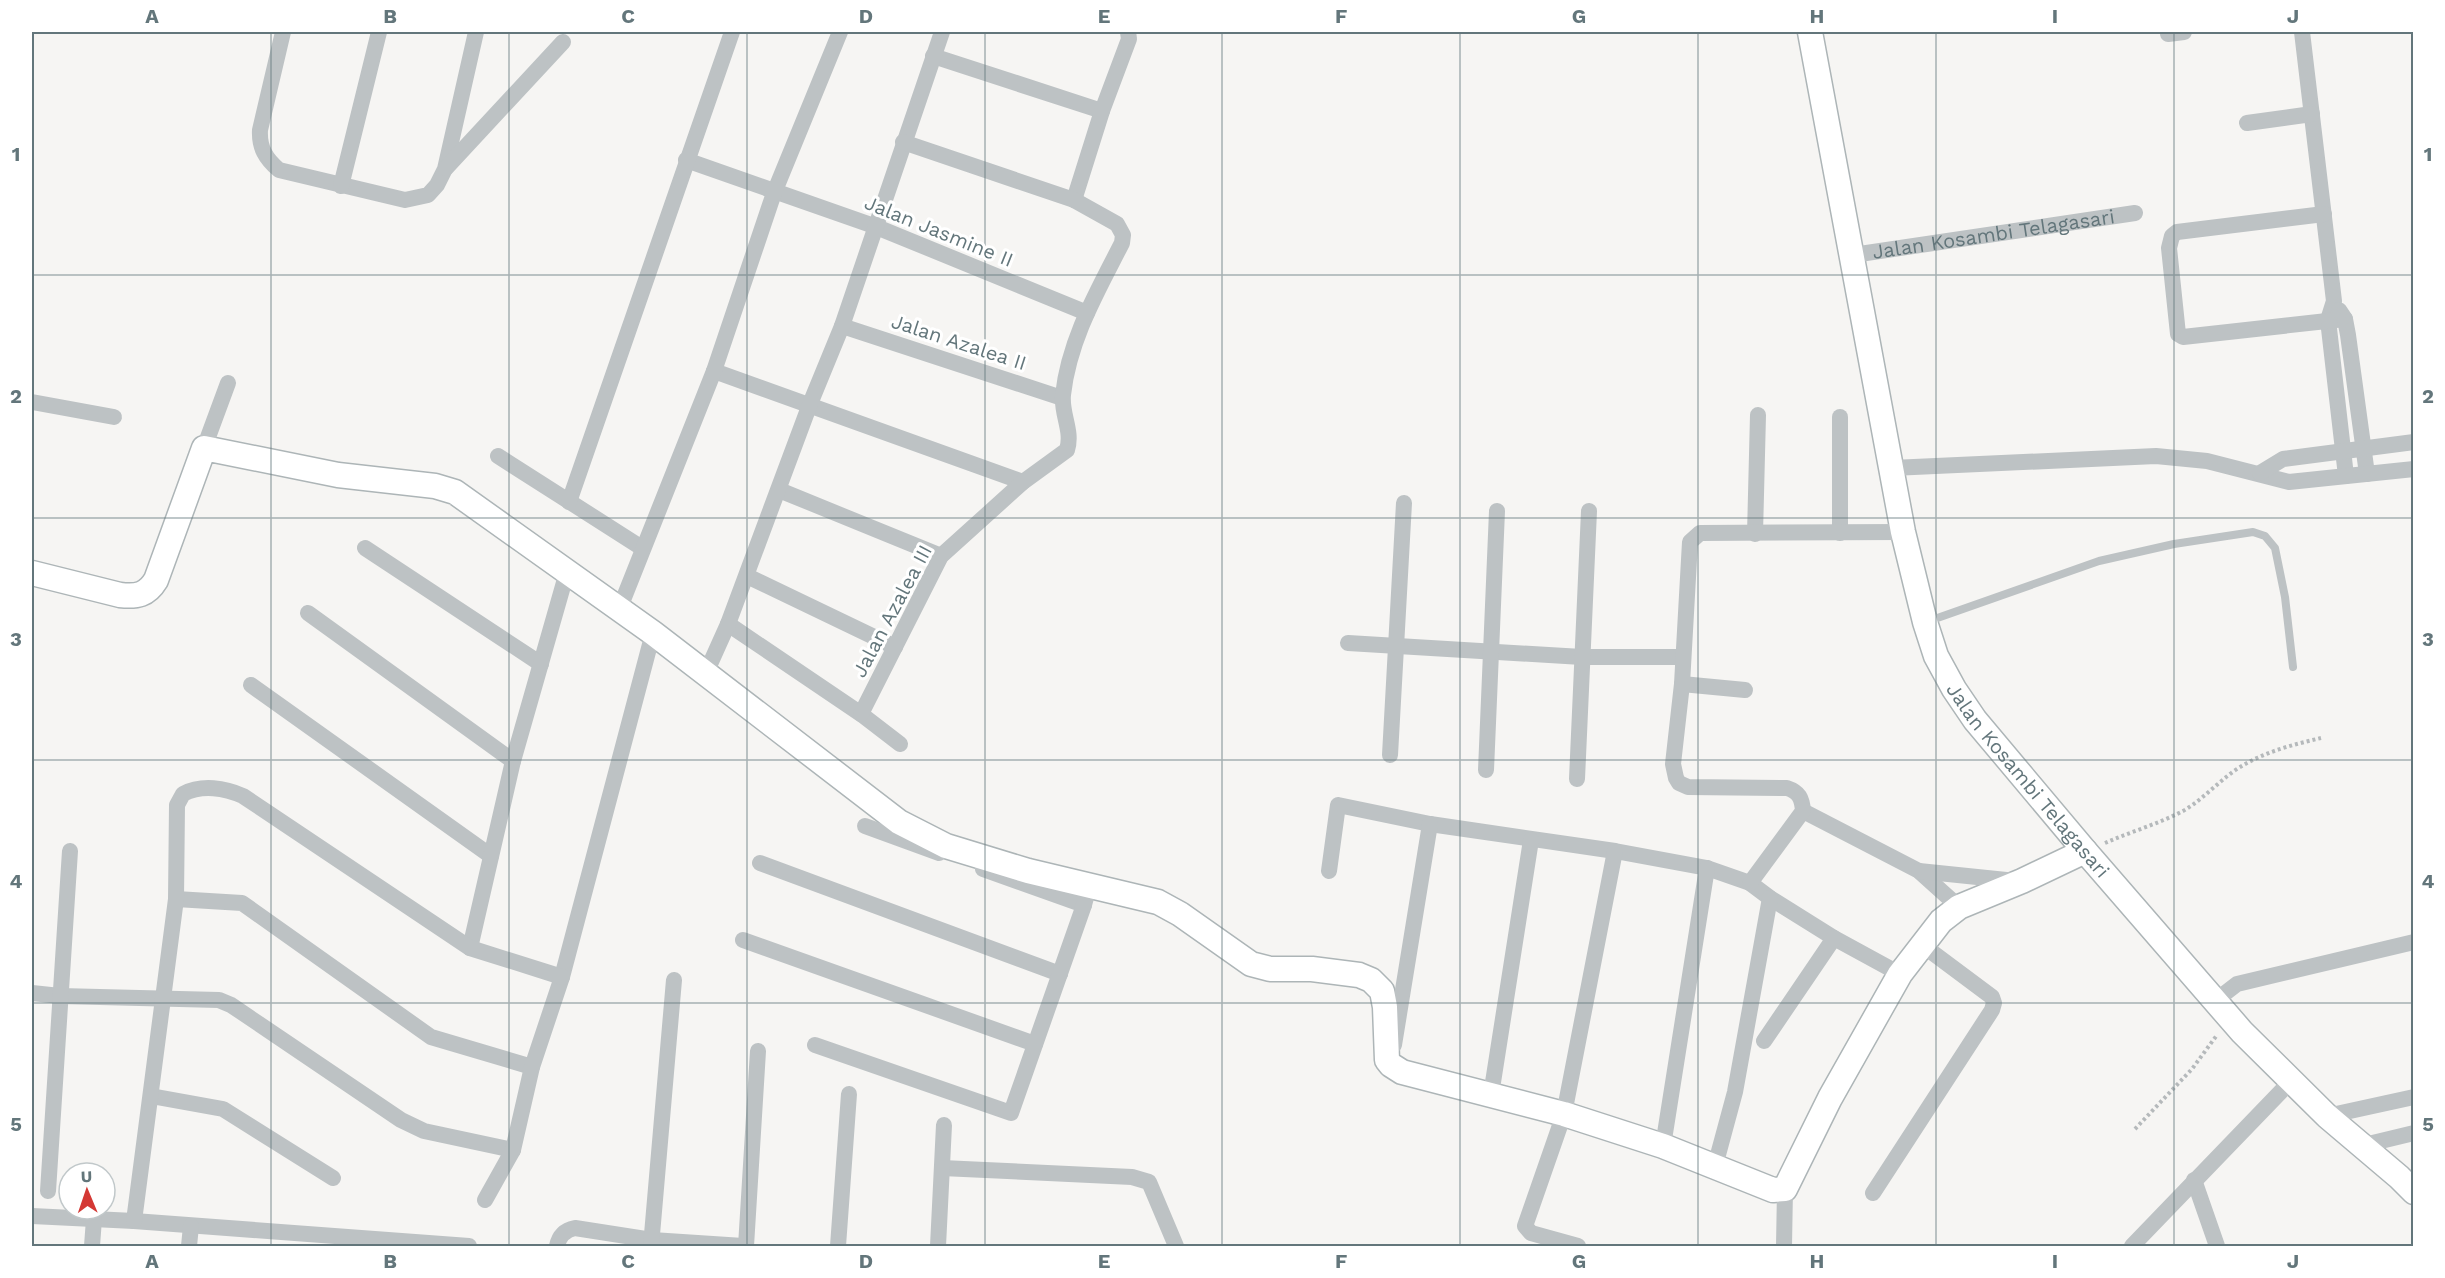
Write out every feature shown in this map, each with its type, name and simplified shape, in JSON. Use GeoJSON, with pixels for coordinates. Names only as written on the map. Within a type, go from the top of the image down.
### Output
{"type":"FeatureCollection","features":[{"type":"Feature","properties":{"kind":"street"},"geometry":{"type":"LineString","coordinates":[[283,32],[260,130],[263,153],[279,170],[405,200],[428,195],[437,185],[445,169],[476,32]]}},
{"type":"Feature","properties":{"kind":"street"},"geometry":{"type":"LineString","coordinates":[[341,186],[379,32]]}},
{"type":"Feature","properties":{"kind":"street"},"geometry":{"type":"LineString","coordinates":[[569,502],[732,32]]}},
{"type":"Feature","properties":{"kind":"street"},"geometry":{"type":"LineString","coordinates":[[619,610],[714,371],[774,193],[840,32]]}},
{"type":"Feature","properties":{"kind":"street"},"geometry":{"type":"LineString","coordinates":[[706,673],[747,576],[810,404],[842,326],[874,226],[942,32]]}},
{"type":"Feature","properties":{"kind":"street"},"geometry":{"type":"LineString","coordinates":[[903,142],[1074,200],[1102,111],[1129,39],[1128,32]]}},
{"type":"Feature","properties":{"kind":"street","name":"Jalan Kosambi Telagasari"},"geometry":{"type":"LineString","coordinates":[[1810,32],[1904,532],[1925,622],[1936,656],[1975,720],[2222,1009],[2291,1081],[2360,1146],[2414,1192]]}},
{"type":"Feature","properties":{"kind":"street"},"geometry":{"type":"LineString","coordinates":[[2302,32],[2336,319],[2346,476]]}},
{"type":"Feature","properties":{"kind":"street"},"geometry":{"type":"LineString","coordinates":[[445,169],[563,42]]}},
{"type":"Feature","properties":{"kind":"street"},"geometry":{"type":"LineString","coordinates":[[933,56],[1102,111]]}},
{"type":"Feature","properties":{"kind":"street"},"geometry":{"type":"LineString","coordinates":[[2247,123],[2312,114]]}},
{"type":"Feature","properties":{"kind":"street","name":"Jalan Jasmine II"},"geometry":{"type":"LineString","coordinates":[[686,160],[774,193],[874,226],[1087,313]]}},
{"type":"Feature","properties":{"kind":"street","name":"Jalan Azalea III"},"geometry":{"type":"LineString","coordinates":[[861,714],[940,556],[1023,482],[1067,450],[1069,434],[1062,398],[1071,351],[1122,243],[1123,235],[1118,224],[1074,200]]}},
{"type":"Feature","properties":{"kind":"street","name":"Jalan Kosambi Telagasari"},"geometry":{"type":"LineString","coordinates":[[1853,255],[2135,213]]}},
{"type":"Feature","properties":{"kind":"street"},"geometry":{"type":"LineString","coordinates":[[2324,214],[2177,232],[2169,243],[2177,329],[2181,336],[2336,319]]}},
{"type":"Feature","properties":{"kind":"street"},"geometry":{"type":"LineString","coordinates":[[2336,319],[2365,448],[2367,474]]}},
{"type":"Feature","properties":{"kind":"street","name":"Jalan Azalea II"},"geometry":{"type":"LineString","coordinates":[[842,326],[1062,398]]}},
{"type":"Feature","properties":{"kind":"street"},"geometry":{"type":"LineString","coordinates":[[714,371],[1023,482]]}},
{"type":"Feature","properties":{"kind":"street"},"geometry":{"type":"LineString","coordinates":[[32,573],[120,595],[140,595],[150,590],[156,580],[228,383]]}},
{"type":"Feature","properties":{"kind":"street"},"geometry":{"type":"LineString","coordinates":[[32,402],[114,417]]}},
{"type":"Feature","properties":{"kind":"street"},"geometry":{"type":"LineString","coordinates":[[1755,534],[1758,415]]}},
{"type":"Feature","properties":{"kind":"street"},"geometry":{"type":"LineString","coordinates":[[1840,417],[1840,533]]}},
{"type":"Feature","properties":{"kind":"street"},"geometry":{"type":"LineString","coordinates":[[2260,473],[2283,459],[2414,442]]}},
{"type":"Feature","properties":{"kind":"street"},"geometry":{"type":"LineString","coordinates":[[204,447],[338,475],[435,486],[455,492],[706,673],[899,822],[946,846],[1028,872],[1087,895]]}},
{"type":"Feature","properties":{"kind":"street"},"geometry":{"type":"LineString","coordinates":[[498,456],[642,548]]}},
{"type":"Feature","properties":{"kind":"street"},"geometry":{"type":"LineString","coordinates":[[1892,468],[2156,456],[2207,460],[2289,482],[2414,469]]}},
{"type":"Feature","properties":{"kind":"street"},"geometry":{"type":"LineString","coordinates":[[779,490],[940,556]]}},
{"type":"Feature","properties":{"kind":"street"},"geometry":{"type":"LineString","coordinates":[[1390,755],[1404,502]]}},
{"type":"Feature","properties":{"kind":"street"},"geometry":{"type":"LineString","coordinates":[[1486,770],[1497,511]]}},
{"type":"Feature","properties":{"kind":"street"},"geometry":{"type":"LineString","coordinates":[[1577,779],[1589,511]]}},
{"type":"Feature","properties":{"kind":"street"},"geometry":{"type":"LineString","coordinates":[[1904,532],[1700,533],[1690,542],[1682,684],[1673,764],[1679,783],[1688,787],[1787,788],[1796,791],[1803,811],[1919,871],[1959,907]]}},
{"type":"Feature","properties":{"kind":"street"},"geometry":{"type":"LineString","coordinates":[[365,548],[541,664]]}},
{"type":"Feature","properties":{"kind":"street"},"geometry":{"type":"LineString","coordinates":[[470,948],[513,760],[567,572]]}},
{"type":"Feature","properties":{"kind":"street"},"geometry":{"type":"LineString","coordinates":[[747,576],[895,646]]}},
{"type":"Feature","properties":{"kind":"street"},"geometry":{"type":"LineString","coordinates":[[308,613],[513,760]]}},
{"type":"Feature","properties":{"kind":"street"},"geometry":{"type":"LineString","coordinates":[[728,624],[861,714],[900,744]]}},
{"type":"Feature","properties":{"kind":"street"},"geometry":{"type":"LineString","coordinates":[[485,1200],[513,1150],[532,1067],[562,977],[652,633]]}},
{"type":"Feature","properties":{"kind":"street"},"geometry":{"type":"LineString","coordinates":[[1348,643],[1582,657],[1683,657]]}},
{"type":"Feature","properties":{"kind":"street"},"geometry":{"type":"LineString","coordinates":[[1682,684],[1745,690]]}},
{"type":"Feature","properties":{"kind":"street"},"geometry":{"type":"LineString","coordinates":[[251,685],[491,856]]}},
{"type":"Feature","properties":{"kind":"street"},"geometry":{"type":"LineString","coordinates":[[134,1221],[176,899],[177,805],[179,799],[189,791],[201,789],[230,791],[243,796],[470,948],[562,977]]}},
{"type":"Feature","properties":{"kind":"street"},"geometry":{"type":"LineString","coordinates":[[1329,871],[1338,805],[1430,824],[1615,851],[1707,868],[1750,883],[1834,938],[1900,974]]}},
{"type":"Feature","properties":{"kind":"street"},"geometry":{"type":"LineString","coordinates":[[1750,883],[1803,811]]}},
{"type":"Feature","properties":{"kind":"street"},"geometry":{"type":"LineString","coordinates":[[1391,1065],[1430,824]]}},
{"type":"Feature","properties":{"kind":"street"},"geometry":{"type":"LineString","coordinates":[[865,826],[1087,895],[1158,902],[1261,967],[1312,969],[1359,975],[1371,980],[1382,992],[1385,1007],[1385,1049],[1391,1065],[1402,1072],[1564,1114],[1663,1146],[1773,1190],[1785,1189]]}},
{"type":"Feature","properties":{"kind":"street"},"geometry":{"type":"LineString","coordinates":[[1491,1095],[1531,840]]}},
{"type":"Feature","properties":{"kind":"street"},"geometry":{"type":"LineString","coordinates":[[1784,1246],[1785,1189],[1820,1116],[1900,974],[1921,944],[1941,921],[1959,907],[2022,881],[2085,850]]}},
{"type":"Feature","properties":{"kind":"street"},"geometry":{"type":"LineString","coordinates":[[48,1191],[70,851]]}},
{"type":"Feature","properties":{"kind":"street"},"geometry":{"type":"LineString","coordinates":[[1578,1246],[1531,1233],[1526,1226],[1564,1114],[1615,851]]}},
{"type":"Feature","properties":{"kind":"street"},"geometry":{"type":"LineString","coordinates":[[760,863],[1060,974]]}},
{"type":"Feature","properties":{"kind":"street"},"geometry":{"type":"LineString","coordinates":[[1663,1146],[1707,868]]}},
{"type":"Feature","properties":{"kind":"street"},"geometry":{"type":"LineString","coordinates":[[1919,871],[2022,881]]}},
{"type":"Feature","properties":{"kind":"street"},"geometry":{"type":"LineString","coordinates":[[815,1045],[1011,1113],[1087,895]]}},
{"type":"Feature","properties":{"kind":"street"},"geometry":{"type":"LineString","coordinates":[[1715,1166],[1735,1092],[1770,898]]}},
{"type":"Feature","properties":{"kind":"street"},"geometry":{"type":"LineString","coordinates":[[176,899],[242,903],[431,1037],[532,1067]]}},
{"type":"Feature","properties":{"kind":"street"},"geometry":{"type":"LineString","coordinates":[[1764,1041],[1834,938]]}},
{"type":"Feature","properties":{"kind":"street"},"geometry":{"type":"LineString","coordinates":[[743,940],[1035,1044]]}},
{"type":"Feature","properties":{"kind":"street"},"geometry":{"type":"LineString","coordinates":[[2222,1009],[2237,984],[2414,942]]}},
{"type":"Feature","properties":{"kind":"street"},"geometry":{"type":"LineString","coordinates":[[1873,1193],[1992,1010],[1994,1003],[1992,997],[1921,944]]}},
{"type":"Feature","properties":{"kind":"street"},"geometry":{"type":"LineString","coordinates":[[651,1243],[674,980]]}},
{"type":"Feature","properties":{"kind":"street"},"geometry":{"type":"LineString","coordinates":[[32,993],[164,1000],[219,1000],[231,1005],[401,1120],[424,1131],[513,1150]]}},
{"type":"Feature","properties":{"kind":"street"},"geometry":{"type":"LineString","coordinates":[[558,1246],[562,1234],[568,1229],[575,1228],[651,1243],[744,1246],[758,1051]]}},
{"type":"Feature","properties":{"kind":"street"},"geometry":{"type":"LineString","coordinates":[[2132,1246],[2291,1081]]}},
{"type":"Feature","properties":{"kind":"street"},"geometry":{"type":"LineString","coordinates":[[838,1246],[849,1094]]}},
{"type":"Feature","properties":{"kind":"street"},"geometry":{"type":"LineString","coordinates":[[151,1096],[223,1110],[333,1178]]}},
{"type":"Feature","properties":{"kind":"street"},"geometry":{"type":"LineString","coordinates":[[2328,1116],[2414,1097]]}},
{"type":"Feature","properties":{"kind":"street"},"geometry":{"type":"LineString","coordinates":[[938,1246],[944,1125]]}},
{"type":"Feature","properties":{"kind":"street"},"geometry":{"type":"LineString","coordinates":[[2360,1146],[2414,1133]]}},
{"type":"Feature","properties":{"kind":"street"},"geometry":{"type":"LineString","coordinates":[[942,1168],[1132,1177],[1149,1182],[1176,1246]]}},
{"type":"Feature","properties":{"kind":"street"},"geometry":{"type":"LineString","coordinates":[[2194,1180],[2217,1246]]}},
{"type":"Feature","properties":{"kind":"street"},"geometry":{"type":"LineString","coordinates":[[32,1216],[57,1217]]}},
{"type":"Feature","properties":{"kind":"street"},"geometry":{"type":"LineString","coordinates":[[117,1220],[191,1226],[280,1240],[469,1246]]}},
{"type":"Feature","properties":{"kind":"street"},"geometry":{"type":"LineString","coordinates":[[92,1246],[94,1221]]}},
{"type":"Feature","properties":{"kind":"street"},"geometry":{"type":"LineString","coordinates":[[189,1246],[191,1226]]}},
{"type":"Feature","properties":{"kind":"lane"},"geometry":{"type":"LineString","coordinates":[[1925,622],[2099,561],[2174,544],[2253,532],[2265,536],[2275,548],[2285,597],[2293,667]]}},
{"type":"Feature","properties":{"kind":"path"},"geometry":{"type":"LineString","coordinates":[[2085,850],[2182,811],[2209,794],[2234,771],[2260,757],[2285,747],[2321,738]]}},
{"type":"Feature","properties":{"kind":"path"},"geometry":{"type":"LineString","coordinates":[[2135,1129],[2192,1069],[2222,1009]]}}]}
